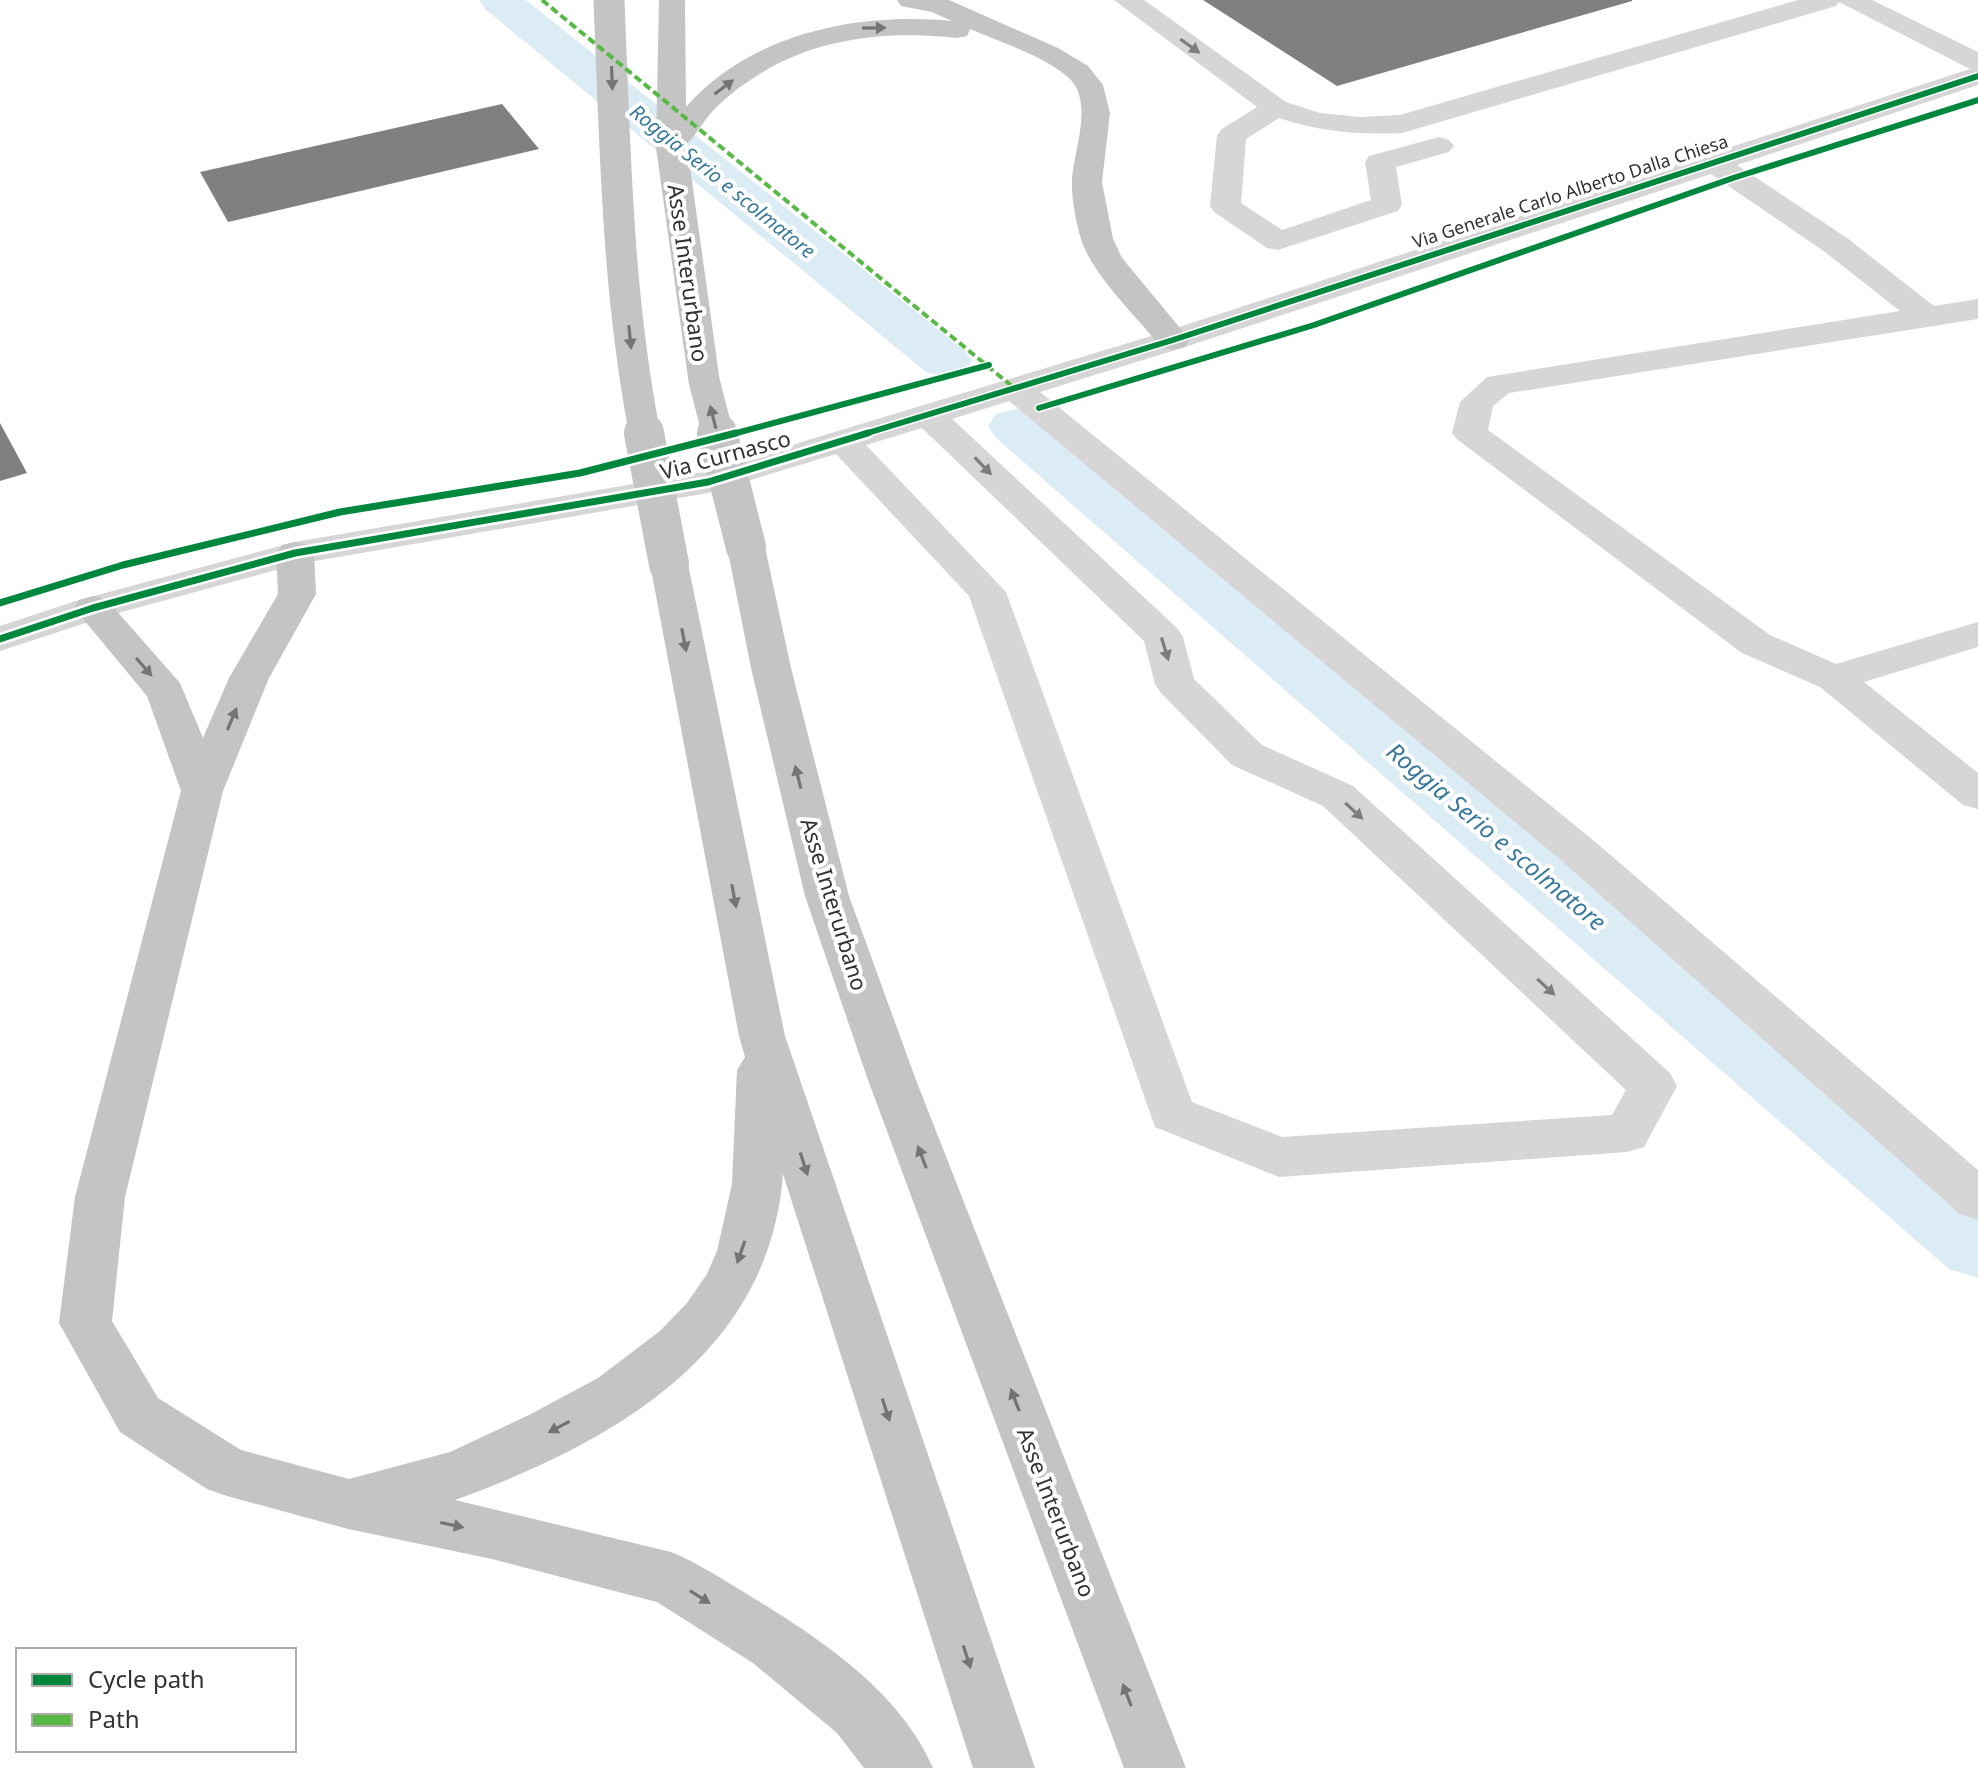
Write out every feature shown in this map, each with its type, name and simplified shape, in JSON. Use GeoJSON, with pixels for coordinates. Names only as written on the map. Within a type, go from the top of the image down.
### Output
{"type":"FeatureCollection","features":[{"type":"Feature","properties":{"kind":"highway"},"geometry":{"type":"LineString","coordinates":[[609,0],[623,276],[634,379],[762,1036],[1004,1768]]}},
{"type":"Feature","properties":{"kind":"highway","name":"Asse Interurbano"},"geometry":{"type":"LineString","coordinates":[[672,0],[671,143],[704,380],[827,896],[892,1080],[1155,1768]]}},
{"type":"Feature","properties":{"kind":"highway"},"geometry":{"type":"LineString","coordinates":[[910,0],[940,6],[1048,54],[1078,72],[1089,85],[1096,113],[1087,182],[1097,239],[1108,261],[1173,340]]}},
{"type":"Feature","properties":{"kind":"highway"},"geometry":{"type":"LineString","coordinates":[[671,143],[714,94],[765,59],[799,45],[860,28],[938,27],[1010,38]]}},
{"type":"Feature","properties":{"kind":"highway"},"geometry":{"type":"LineString","coordinates":[[295,553],[297,594],[249,678],[202,791],[100,1197],[85,1323],[139,1415],[227,1471],[348,1504],[492,1533],[671,1579],[774,1643],[858,1712],[902,1768]]}},
{"type":"Feature","properties":{"kind":"highway"},"geometry":{"type":"LineString","coordinates":[[93,608],[166,692],[202,791]]}},
{"type":"Feature","properties":{"kind":"highway"},"geometry":{"type":"LineString","coordinates":[[348,1504],[455,1475],[551,1432],[622,1393],[669,1356],[701,1324],[728,1285],[743,1250],[758,1183],[762,1036]]}},
{"type":"Feature","properties":{"kind":"street"},"geometry":{"type":"LineString","coordinates":[[1127,0],[1276,108],[1316,121],[1360,126],[1402,124],[1827,0]]}},
{"type":"Feature","properties":{"kind":"street"},"geometry":{"type":"LineString","coordinates":[[1851,0],[1978,63]]}},
{"type":"Feature","properties":{"kind":"street","name":"Via Generale Carlo Alberto Dalla Chiesa"},"geometry":{"type":"LineString","coordinates":[[1173,340],[1978,76]]}},
{"type":"Feature","properties":{"kind":"street"},"geometry":{"type":"LineString","coordinates":[[1276,108],[1232,135],[1225,206],[1278,241],[1387,205],[1380,162],[1439,146]]}},
{"type":"Feature","properties":{"kind":"street"},"geometry":{"type":"LineString","coordinates":[[1712,161],[1836,245],[1928,317]]}},
{"type":"Feature","properties":{"kind":"street"},"geometry":{"type":"LineString","coordinates":[[1978,309],[1499,384],[1477,402],[1470,433],[1756,644],[1834,678],[1978,795]]}},
{"type":"Feature","properties":{"kind":"street","name":"Via Curnasco"},"geometry":{"type":"LineString","coordinates":[[0,639],[93,608],[295,553],[708,482],[1173,340]]}},
{"type":"Feature","properties":{"kind":"street"},"geometry":{"type":"LineString","coordinates":[[1013,387],[1578,851],[1978,1200]]}},
{"type":"Feature","properties":{"kind":"street"},"geometry":{"type":"LineString","coordinates":[[842,440],[987,592],[1172,1114],[1279,1157],[1627,1133],[1653,1086],[1338,796],[1247,755],[1175,684],[1163,637],[926,413]]}},
{"type":"Feature","properties":{"kind":"street"},"geometry":{"type":"LineString","coordinates":[[1834,678],[1978,634]]}},
{"type":"Feature","properties":{"kind":"building"},"geometry":{"type":"Polygon","coordinates":[[[1203,0],[1632,0],[1632,1],[1337,86],[1203,0]]]}},
{"type":"Feature","properties":{"kind":"building"},"geometry":{"type":"Polygon","coordinates":[[[502,104],[539,149],[228,222],[200,172],[502,104]]]}},
{"type":"Feature","properties":{"kind":"building"},"geometry":{"type":"Polygon","coordinates":[[[0,423],[27,473],[0,481],[0,423]]]}},
{"type":"Feature","properties":{"kind":"waterway","name":"Roggia Serio e scolmatore"},"geometry":{"type":"LineString","coordinates":[[500,0],[945,361]]}},
{"type":"Feature","properties":{"kind":"waterway","name":"Roggia Serio e scolmatore"},"geometry":{"type":"LineString","coordinates":[[1016,426],[1978,1245]]}},
{"type":"Feature","properties":{"kind":"marked path"},"geometry":{"type":"LineString","coordinates":[[542,0],[1013,387]]}},
{"type":"Feature","properties":{"kind":"cycle path"},"geometry":{"type":"LineString","coordinates":[[0,639],[93,608],[295,553],[708,482],[1173,340],[1978,76]]}},
{"type":"Feature","properties":{"kind":"cycle path"},"geometry":{"type":"LineString","coordinates":[[1039,408],[1314,325],[1736,177],[1978,100]]}},
{"type":"Feature","properties":{"kind":"cycle path"},"geometry":{"type":"LineString","coordinates":[[0,603],[123,565],[340,512],[580,473],[851,404],[989,365]]}}]}
